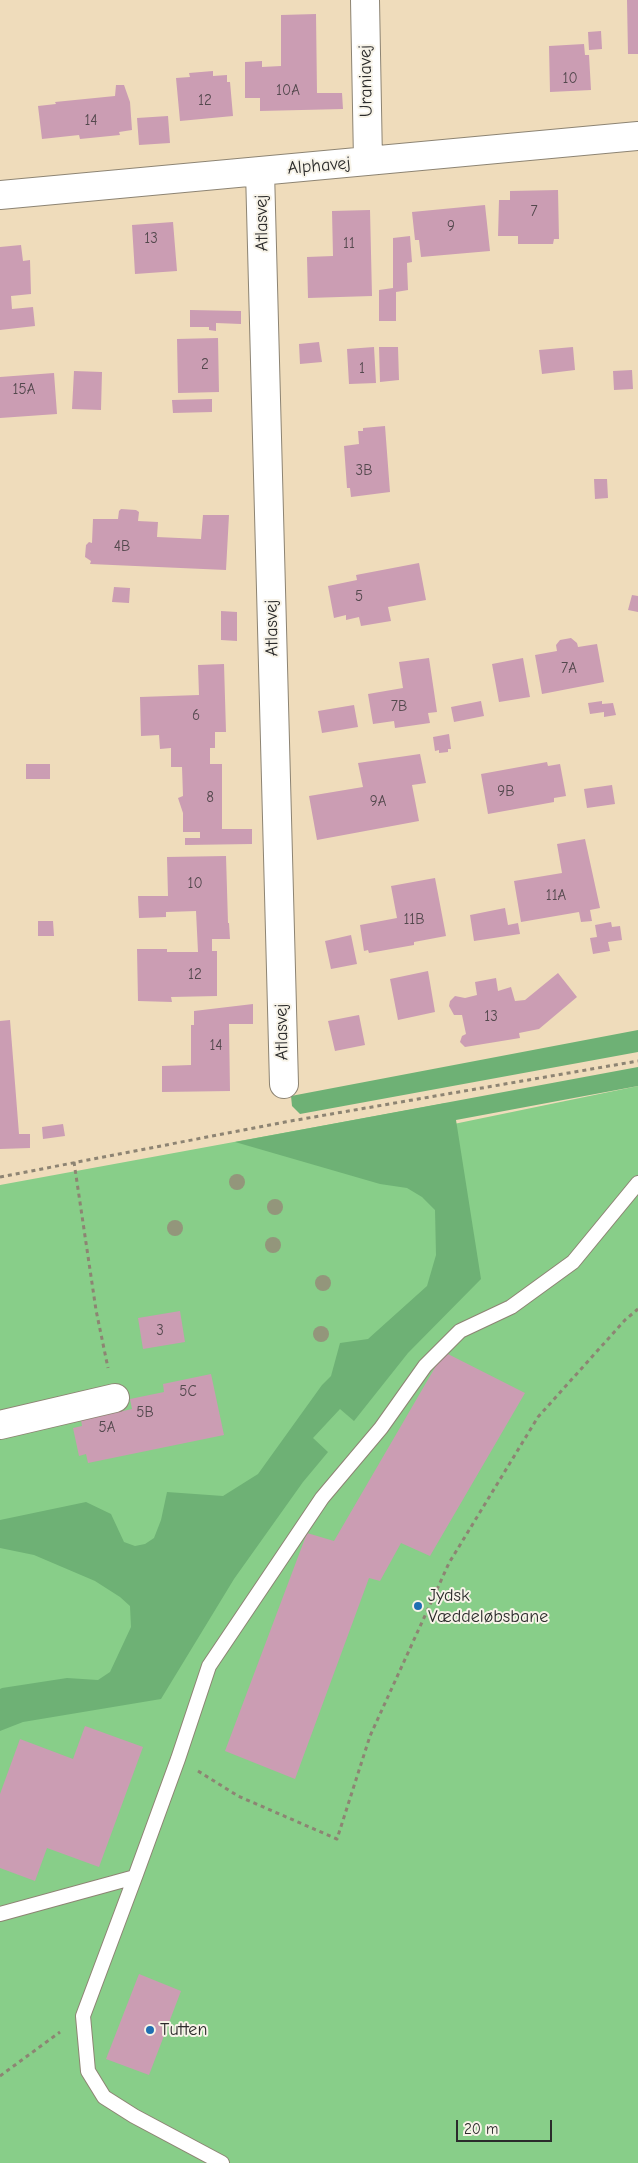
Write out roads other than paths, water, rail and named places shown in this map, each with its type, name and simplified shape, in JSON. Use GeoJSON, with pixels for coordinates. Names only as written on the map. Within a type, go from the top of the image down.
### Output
{"type":"FeatureCollection","features":[{"type":"Feature","properties":{"kind":"street","name":"Uraniavej"},"geometry":{"type":"LineString","coordinates":[[365,0],[368,161]]}},
{"type":"Feature","properties":{"kind":"street","name":"Alphavej"},"geometry":{"type":"LineString","coordinates":[[0,196],[638,136]]}},
{"type":"Feature","properties":{"kind":"street","name":"Atlasvej"},"geometry":{"type":"LineString","coordinates":[[260,171],[284,1084]]}},
{"type":"Feature","properties":{"kind":"street"},"geometry":{"type":"LineString","coordinates":[[0,1425],[115,1398]]}},
{"type":"Feature","properties":{"kind":"lane"},"geometry":{"type":"LineString","coordinates":[[222,2163],[134,2116],[104,2097],[88,2071],[83,2016],[136,1878],[209,1666],[322,1498],[381,1428],[425,1366],[460,1331],[511,1307],[572,1262],[638,1183]]}},
{"type":"Feature","properties":{"kind":"lane"},"geometry":{"type":"LineString","coordinates":[[0,1914],[136,1878]]}},
{"type":"Feature","properties":{"kind":"place","name":"Jydsk Væddeløbsbane"},"geometry":{"type":"Point","coordinates":[418,1606]}},
{"type":"Feature","properties":{"kind":"place","name":"Tutten"},"geometry":{"type":"Point","coordinates":[150,2030]}}]}
